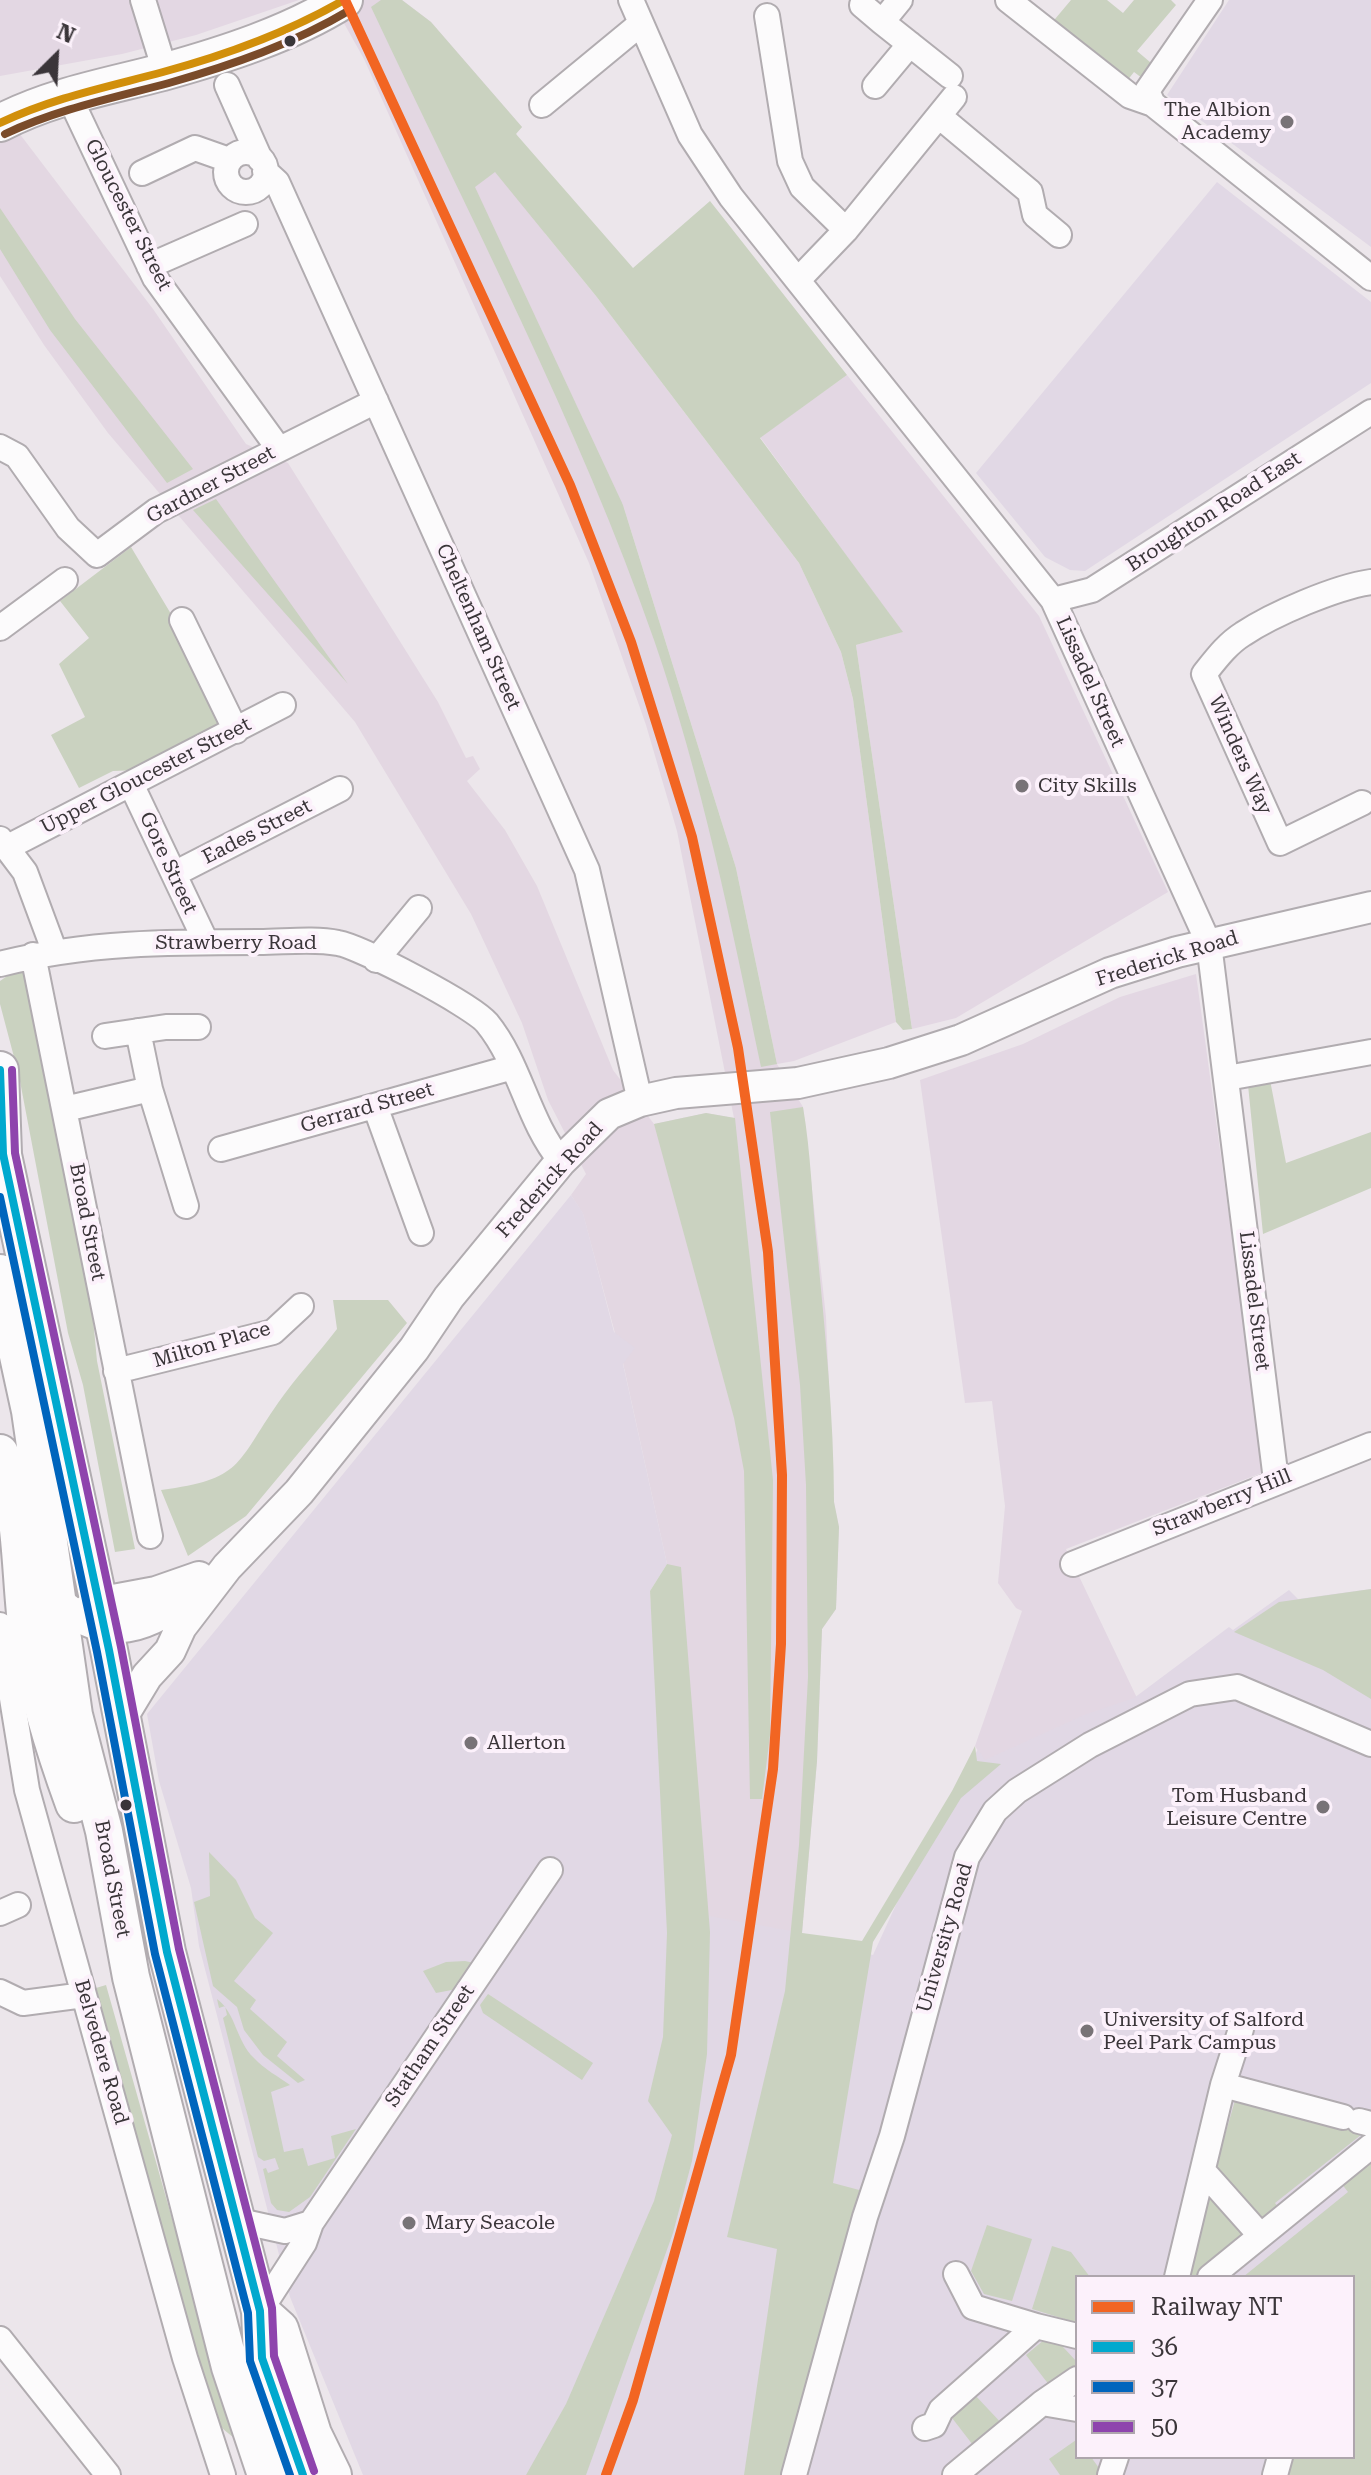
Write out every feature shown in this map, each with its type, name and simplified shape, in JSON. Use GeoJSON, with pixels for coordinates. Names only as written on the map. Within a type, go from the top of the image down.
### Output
{"type":"FeatureCollection","features":[{"type":"Feature","properties":{"kind":"highway"},"geometry":{"type":"LineString","coordinates":[[14,116],[68,94],[165,71],[308,22],[344,0]]}},
{"type":"Feature","properties":{"kind":"highway","name":"Broad Street"},"geometry":{"type":"LineString","coordinates":[[0,1070],[2,1148],[80,1619],[74,1715],[104,1831],[131,1977],[152,2067],[230,2367],[266,2475]]}},
{"type":"Feature","properties":{"kind":"highway","name":"Broad Street"},"geometry":{"type":"LineString","coordinates":[[0,1273],[80,1619],[121,1719],[167,1952],[260,2311],[262,2358],[303,2475]]}},
{"type":"Feature","properties":{"kind":"highway"},"geometry":{"type":"LineString","coordinates":[[21,1575],[29,1526],[25,1480],[30,1411]]}},
{"type":"Feature","properties":{"kind":"highway"},"geometry":{"type":"LineString","coordinates":[[0,1453],[14,1513],[28,1640],[65,1778],[78,1814],[104,1831]]}},
{"type":"Feature","properties":{"kind":"highway"},"geometry":{"type":"LineString","coordinates":[[260,2311],[280,2329],[313,2434],[333,2475]]}},
{"type":"Feature","properties":{"kind":"main road","name":"Frederick Road"},"geometry":{"type":"LineString","coordinates":[[121,1719],[147,1676],[170,1651],[181,1627],[227,1567],[299,1492],[414,1349],[449,1297],[567,1155],[637,1089],[676,1093],[798,1083],[908,1058],[961,1040],[1110,973],[1209,944],[1371,907]]}},
{"type":"Feature","properties":{"kind":"main road"},"geometry":{"type":"LineString","coordinates":[[80,1619],[158,1619],[227,1567]]}},
{"type":"Feature","properties":{"kind":"street"},"geometry":{"type":"LineString","coordinates":[[143,0],[165,71]]}},
{"type":"Feature","properties":{"kind":"street","name":"Lissadel Street"},"geometry":{"type":"LineString","coordinates":[[631,0],[639,25],[690,135],[731,197],[1053,600],[1209,944],[1276,1480]]}},
{"type":"Feature","properties":{"kind":"street"},"geometry":{"type":"LineString","coordinates":[[882,22],[900,0]]}},
{"type":"Feature","properties":{"kind":"street"},"geometry":{"type":"LineString","coordinates":[[1008,0],[1130,96],[1153,104],[1371,278]]}},
{"type":"Feature","properties":{"kind":"street"},"geometry":{"type":"LineString","coordinates":[[1153,104],[1147,91],[1208,1]]}},
{"type":"Feature","properties":{"kind":"street"},"geometry":{"type":"LineString","coordinates":[[862,5],[910,44],[948,96],[1030,192],[1035,215],[1059,235]]}},
{"type":"Feature","properties":{"kind":"street"},"geometry":{"type":"LineString","coordinates":[[767,16],[790,161],[802,187],[846,230]]}},
{"type":"Feature","properties":{"kind":"street"},"geometry":{"type":"LineString","coordinates":[[542,105],[639,25]]}},
{"type":"Feature","properties":{"kind":"street"},"geometry":{"type":"LineString","coordinates":[[875,86],[910,44]]}},
{"type":"Feature","properties":{"kind":"street","name":"Cheltenham Street"},"geometry":{"type":"LineString","coordinates":[[227,85],[263,165],[277,182],[587,870],[637,1089]]}},
{"type":"Feature","properties":{"kind":"street","name":"Gloucester Street"},"geometry":{"type":"LineString","coordinates":[[68,94],[149,266],[273,452]]}},
{"type":"Feature","properties":{"kind":"street"},"geometry":{"type":"LineString","coordinates":[[798,280],[846,230],[948,96]]}},
{"type":"Feature","properties":{"kind":"street"},"geometry":{"type":"LineString","coordinates":[[142,173],[195,148],[229,160],[245,152],[263,165],[259,186],[243,192],[229,182],[229,160]]}},
{"type":"Feature","properties":{"kind":"street"},"geometry":{"type":"LineString","coordinates":[[149,266],[245,224]]}},
{"type":"Feature","properties":{"kind":"street","name":"Gardner Street"},"geometry":{"type":"LineString","coordinates":[[0,447],[17,456],[68,528],[97,555],[168,505],[376,401]]}},
{"type":"Feature","properties":{"kind":"street","name":"Broughton Road East"},"geometry":{"type":"LineString","coordinates":[[1053,600],[1092,590],[1371,412]]}},
{"type":"Feature","properties":{"kind":"street"},"geometry":{"type":"LineString","coordinates":[[0,628],[46,605],[65,580]]}},
{"type":"Feature","properties":{"kind":"street","name":"Winders Way"},"geometry":{"type":"LineString","coordinates":[[1362,803],[1280,843],[1204,674],[1219,655],[1244,633],[1345,586],[1371,582]]}},
{"type":"Feature","properties":{"kind":"street"},"geometry":{"type":"LineString","coordinates":[[182,620],[236,731]]}},
{"type":"Feature","properties":{"kind":"street","name":"Upper Gloucester Street"},"geometry":{"type":"LineString","coordinates":[[4,843],[131,784],[283,705]]}},
{"type":"Feature","properties":{"kind":"street","name":"Gore Street"},"geometry":{"type":"LineString","coordinates":[[131,784],[206,942]]}},
{"type":"Feature","properties":{"kind":"street","name":"Eades Street"},"geometry":{"type":"LineString","coordinates":[[174,874],[340,789]]}},
{"type":"Feature","properties":{"kind":"street","name":"Broad Street"},"geometry":{"type":"LineString","coordinates":[[4,843],[25,872],[44,952],[65,1109],[150,1536]]}},
{"type":"Feature","properties":{"kind":"street"},"geometry":{"type":"LineString","coordinates":[[376,960],[419,908]]}},
{"type":"Feature","properties":{"kind":"street","name":"Strawberry Road"},"geometry":{"type":"LineString","coordinates":[[0,964],[44,952],[123,943],[339,943],[461,1001],[486,1023],[513,1067],[542,1139],[567,1155]]}},
{"type":"Feature","properties":{"kind":"street"},"geometry":{"type":"LineString","coordinates":[[105,1036],[198,1027]]}},
{"type":"Feature","properties":{"kind":"street"},"geometry":{"type":"LineString","coordinates":[[138,1031],[150,1089],[186,1206]]}},
{"type":"Feature","properties":{"kind":"street"},"geometry":{"type":"LineString","coordinates":[[1227,1078],[1371,1052]]}},
{"type":"Feature","properties":{"kind":"street","name":"Gerrard Street"},"geometry":{"type":"LineString","coordinates":[[221,1149],[513,1067]]}},
{"type":"Feature","properties":{"kind":"street"},"geometry":{"type":"LineString","coordinates":[[65,1109],[150,1089]]}},
{"type":"Feature","properties":{"kind":"street"},"geometry":{"type":"LineString","coordinates":[[375,1106],[421,1233]]}},
{"type":"Feature","properties":{"kind":"street","name":"Milton Place"},"geometry":{"type":"LineString","coordinates":[[116,1371],[273,1332],[301,1306]]}},
{"type":"Feature","properties":{"kind":"street","name":"Strawberry Hill"},"geometry":{"type":"LineString","coordinates":[[1073,1564],[1276,1480],[1371,1445]]}},
{"type":"Feature","properties":{"kind":"street","name":"Belvedere Road"},"geometry":{"type":"LineString","coordinates":[[0,1625],[27,1790],[185,2358],[223,2475]]}},
{"type":"Feature","properties":{"kind":"street","name":"University Road"},"geometry":{"type":"LineString","coordinates":[[794,2475],[865,2217],[892,2136],[967,1857],[995,1811],[1017,1791],[1090,1745],[1190,1694],[1237,1687],[1371,1744]]}},
{"type":"Feature","properties":{"kind":"street","name":"Statham Street"},"geometry":{"type":"LineString","coordinates":[[260,2311],[304,2243],[311,2223],[550,1870]]}},
{"type":"Feature","properties":{"kind":"street"},"geometry":{"type":"LineString","coordinates":[[0,1992],[23,2003],[84,1995]]}},
{"type":"Feature","properties":{"kind":"street"},"geometry":{"type":"LineString","coordinates":[[1178,2275],[1223,2085],[1241,2029]]}},
{"type":"Feature","properties":{"kind":"street"},"geometry":{"type":"LineString","coordinates":[[1223,2085],[1358,2121]]}},
{"type":"Feature","properties":{"kind":"street"},"geometry":{"type":"LineString","coordinates":[[1212,2275],[1371,2146]]}},
{"type":"Feature","properties":{"kind":"street"},"geometry":{"type":"LineString","coordinates":[[1204,2172],[1260,2235]]}},
{"type":"Feature","properties":{"kind":"street"},"geometry":{"type":"LineString","coordinates":[[235,2220],[285,2231],[311,2223]]}},
{"type":"Feature","properties":{"kind":"street"},"geometry":{"type":"LineString","coordinates":[[956,2274],[973,2307],[1075,2336]]}},
{"type":"Feature","properties":{"kind":"street"},"geometry":{"type":"LineString","coordinates":[[925,2428],[934,2425],[941,2410],[1036,2326]]}},
{"type":"Feature","properties":{"kind":"street"},"geometry":{"type":"LineString","coordinates":[[0,2339],[108,2475]]}},
{"type":"Feature","properties":{"kind":"street"},"geometry":{"type":"LineString","coordinates":[[955,2475],[1042,2403],[1075,2380]]}},
{"type":"Feature","properties":{"kind":"street"},"geometry":{"type":"LineString","coordinates":[[1042,2403],[1075,2409]]}},
{"type":"Feature","properties":{"kind":"shaded area"},"geometry":{"type":"Polygon","coordinates":[[[0,0],[299,0],[196,35],[122,54],[0,76],[0,0]]]}},
{"type":"Feature","properties":{"kind":"shaded area"},"geometry":{"type":"Polygon","coordinates":[[[331,0],[402,0],[431,22],[522,127],[516,133],[623,505],[777,1064],[803,1107],[826,1317],[834,1502],[839,1527],[836,1609],[822,1629],[817,1761],[802,1933],[744,2475],[667,1564],[623,1363],[583,1214],[571,1195],[586,1174],[548,1100],[522,1023],[471,914],[355,722],[108,433],[44,345],[0,276],[0,108],[153,309],[246,444],[288,463],[438,702],[466,758],[473,756],[480,769],[467,781],[505,830],[537,886],[613,1070],[654,1124],[706,1113],[734,1118],[677,831],[646,725],[589,563],[364,59],[331,0]]]}},
{"type":"Feature","properties":{"kind":"shaded area","name":"The Albion Academy"},"geometry":{"type":"Polygon","coordinates":[[[1229,0],[1371,0],[1371,247],[1167,95],[1229,0]]]}},
{"type":"Feature","properties":{"kind":"shaded area"},"geometry":{"type":"Polygon","coordinates":[[[495,172],[596,296],[799,563],[841,652],[853,699],[896,1022],[794,1061],[777,1064],[736,868],[623,505],[475,186],[495,172]]]}},
{"type":"Feature","properties":{"kind":"shaded area"},"geometry":{"type":"Polygon","coordinates":[[[1217,182],[1371,302],[1371,383],[1085,571],[1070,570],[1045,557],[976,473],[1217,182]]]}},
{"type":"Feature","properties":{"kind":"shaded area"},"geometry":{"type":"Polygon","coordinates":[[[847,375],[1039,616],[1168,892],[956,1018],[912,1029],[856,645],[902,632],[760,437],[847,375]]]}},
{"type":"Feature","properties":{"kind":"shaded area"},"geometry":{"type":"Polygon","coordinates":[[[1196,974],[1264,1472],[1066,1549],[1137,1698],[986,1764],[975,1746],[1022,1611],[1016,1608],[998,1583],[1005,1506],[992,1401],[965,1403],[920,1080],[1023,1044],[1120,997],[1196,974]]]}},
{"type":"Feature","properties":{"kind":"shaded area"},"geometry":{"type":"Polygon","coordinates":[[[571,1195],[583,1213],[614,1332],[635,1348],[623,1364],[667,1564],[650,1591],[671,1909],[802,1933],[873,1955],[905,1885],[978,1749],[985,1760],[1084,1715],[1134,1698],[1229,1627],[1233,1630],[1289,1590],[1298,1599],[1371,1589],[1371,2475],[363,2475],[290,2297],[199,1946],[191,1888],[159,1781],[147,1714],[571,1195]]]}},
{"type":"Feature","properties":{"kind":"green space"},"geometry":{"type":"Polygon","coordinates":[[[381,0],[402,0],[431,22],[522,127],[516,134],[633,268],[710,201],[847,375],[760,438],[903,632],[856,645],[912,1029],[903,1030],[896,1022],[853,699],[841,652],[799,563],[596,296],[495,172],[475,187],[623,505],[736,868],[777,1064],[761,1067],[701,798],[654,640],[592,479],[557,399],[371,7],[381,0]]]}},
{"type":"Feature","properties":{"kind":"green space"},"geometry":{"type":"Polygon","coordinates":[[[1071,0],[1107,0],[1123,13],[1134,0],[1171,0],[1176,5],[1137,51],[1157,68],[1146,81],[1134,72],[1123,86],[1050,25],[1071,0]]]}},
{"type":"Feature","properties":{"kind":"green space"},"geometry":{"type":"Polygon","coordinates":[[[0,208],[75,319],[193,469],[167,483],[50,330],[0,249],[0,208]]]}},
{"type":"Feature","properties":{"kind":"green space"},"geometry":{"type":"Polygon","coordinates":[[[216,499],[348,684],[193,510],[216,499]]]}},
{"type":"Feature","properties":{"kind":"green space"},"geometry":{"type":"Polygon","coordinates":[[[131,547],[177,624],[225,724],[142,770],[113,771],[79,788],[51,735],[85,717],[59,664],[89,638],[60,601],[131,547]]]}},
{"type":"Feature","properties":{"kind":"green space"},"geometry":{"type":"Polygon","coordinates":[[[23,965],[92,1308],[97,1361],[135,1549],[115,1552],[83,1385],[68,1333],[19,1076],[0,1004],[0,981],[23,965]]]}},
{"type":"Feature","properties":{"kind":"green space"},"geometry":{"type":"Polygon","coordinates":[[[1270,1080],[1286,1163],[1371,1132],[1371,1188],[1263,1234],[1248,1085],[1270,1080]]]}},
{"type":"Feature","properties":{"kind":"green space"},"geometry":{"type":"Polygon","coordinates":[[[803,1107],[828,1374],[834,1502],[839,1527],[836,1609],[822,1629],[817,1761],[802,1933],[862,1941],[952,1791],[975,1746],[977,1761],[1001,1764],[961,1798],[873,1942],[833,2183],[863,2191],[785,2475],[744,2475],[777,2249],[727,2237],[785,1991],[799,1845],[808,1677],[806,1485],[800,1385],[770,1112],[803,1107]]]}},
{"type":"Feature","properties":{"kind":"green space"},"geometry":{"type":"Polygon","coordinates":[[[706,1113],[735,1118],[773,1480],[770,1735],[762,1799],[750,1799],[744,1471],[734,1418],[654,1124],[706,1113]]]}},
{"type":"Feature","properties":{"kind":"green space"},"geometry":{"type":"Polygon","coordinates":[[[333,1300],[388,1300],[407,1323],[246,1516],[188,1556],[161,1490],[188,1486],[223,1474],[244,1455],[285,1393],[337,1329],[333,1300]]]}},
{"type":"Feature","properties":{"kind":"green space"},"geometry":{"type":"Polygon","coordinates":[[[667,1564],[681,1567],[710,1932],[707,2054],[692,2161],[673,2233],[586,2475],[526,2475],[566,2404],[654,2201],[672,2135],[648,2101],[663,2037],[667,1933],[650,1591],[667,1564]]]}},
{"type":"Feature","properties":{"kind":"green space"},"geometry":{"type":"Polygon","coordinates":[[[1371,1589],[1371,1699],[1323,1670],[1234,1632],[1279,1602],[1371,1589]]]}},
{"type":"Feature","properties":{"kind":"green space"},"geometry":{"type":"Polygon","coordinates":[[[209,1852],[236,1880],[255,1918],[273,1933],[234,1981],[256,2000],[250,2009],[287,2042],[277,2056],[305,2080],[298,2083],[263,2055],[244,2030],[237,2007],[213,1986],[194,1902],[210,1896],[209,1852]]]}},
{"type":"Feature","properties":{"kind":"green space"},"geometry":{"type":"Polygon","coordinates":[[[446,1962],[474,1963],[457,1989],[436,1993],[423,1971],[446,1962]]]}},
{"type":"Feature","properties":{"kind":"green space"},"geometry":{"type":"Polygon","coordinates":[[[106,1985],[234,2438],[217,2424],[96,1988],[106,1985]]]}},
{"type":"Feature","properties":{"kind":"green space"},"geometry":{"type":"Polygon","coordinates":[[[488,1994],[593,2063],[582,2080],[483,2013],[480,2005],[488,1994]]]}},
{"type":"Feature","properties":{"kind":"green space"},"geometry":{"type":"Polygon","coordinates":[[[225,2008],[248,2051],[262,2066],[290,2085],[271,2092],[284,2152],[303,2148],[308,2166],[335,2158],[331,2136],[356,2129],[310,2197],[289,2212],[277,2210],[271,2203],[263,2169],[266,2168],[268,2173],[279,2169],[275,2158],[264,2161],[258,2157],[223,2018],[227,2015],[225,2008]]]}},
{"type":"Feature","properties":{"kind":"green space"},"geometry":{"type":"Polygon","coordinates":[[[1236,2097],[1371,2127],[1275,2203],[1278,2207],[1257,2223],[1214,2173],[1236,2097]]]}},
{"type":"Feature","properties":{"kind":"green space"},"geometry":{"type":"Polygon","coordinates":[[[1371,2160],[1371,2475],[1280,2475],[1284,2459],[1355,2459],[1355,2275],[1245,2275],[1348,2192],[1341,2183],[1371,2160]]]}},
{"type":"Feature","properties":{"kind":"green space"},"geometry":{"type":"Polygon","coordinates":[[[1210,2187],[1248,2230],[1199,2275],[1189,2275],[1210,2187]]]}},
{"type":"Feature","properties":{"kind":"green space"},"geometry":{"type":"Polygon","coordinates":[[[987,2225],[1032,2239],[1012,2301],[984,2294],[971,2271],[987,2225]]]}},
{"type":"Feature","properties":{"kind":"green space"},"geometry":{"type":"Polygon","coordinates":[[[1052,2246],[1071,2252],[1088,2275],[1075,2275],[1075,2322],[1032,2309],[1052,2246]]]}},
{"type":"Feature","properties":{"kind":"green space"},"geometry":{"type":"Polygon","coordinates":[[[1051,2334],[1075,2360],[1075,2374],[1053,2390],[1026,2355],[1051,2334]]]}},
{"type":"Feature","properties":{"kind":"green space"},"geometry":{"type":"Polygon","coordinates":[[[974,2394],[1004,2426],[976,2449],[949,2414],[974,2394]]]}},
{"type":"Feature","properties":{"kind":"green space"},"geometry":{"type":"Polygon","coordinates":[[[1075,2441],[1075,2459],[1092,2459],[1104,2475],[1060,2475],[1049,2459],[1075,2441]]]}},
{"type":"Feature","properties":{"kind":"rail line","name":"NT"},"geometry":{"type":"LineString","coordinates":[[345,0],[570,485],[631,642],[692,837],[738,1048],[768,1252],[782,1475],[781,1644],[773,1769],[731,2055],[633,2400],[606,2475]]}},
{"type":"Feature","properties":{"kind":"transit line"},"geometry":{"type":"LineString","coordinates":[[0,123],[60,100],[233,50],[301,23],[344,0]]}},
{"type":"Feature","properties":{"kind":"transit line"},"geometry":{"type":"LineString","coordinates":[[5,134],[65,111],[239,61],[307,33],[350,10]]}},
{"type":"Feature","properties":{"kind":"transit line","name":"36"},"geometry":{"type":"LineString","coordinates":[[0,1070],[3,1154],[109,1650],[167,1952],[260,2311],[262,2358],[303,2475]]}},
{"type":"Feature","properties":{"kind":"transit line","name":"50"},"geometry":{"type":"LineString","coordinates":[[12,1070],[15,1153],[121,1647],[179,1949],[272,2308],[274,2356],[314,2471]]}},
{"type":"Feature","properties":{"kind":"transit line","name":"37"},"geometry":{"type":"LineString","coordinates":[[0,1197],[97,1652],[155,1954],[248,2313],[250,2361],[290,2475]]}},
{"type":"Feature","properties":{"kind":"place","name":"The Albion Academy"},"geometry":{"type":"Point","coordinates":[1287,122]}},
{"type":"Feature","properties":{"kind":"place","name":"City Skills"},"geometry":{"type":"Point","coordinates":[1022,786]}},
{"type":"Feature","properties":{"kind":"place","name":"Allerton"},"geometry":{"type":"Point","coordinates":[471,1743]}},
{"type":"Feature","properties":{"kind":"place","name":"Tom Husband Leisure Centre"},"geometry":{"type":"Point","coordinates":[1323,1807]}},
{"type":"Feature","properties":{"kind":"place","name":"University of Salford Peel Park Campus"},"geometry":{"type":"Point","coordinates":[1087,2031]}},
{"type":"Feature","properties":{"kind":"place","name":"Mary Seacole"},"geometry":{"type":"Point","coordinates":[409,2223]}}]}
